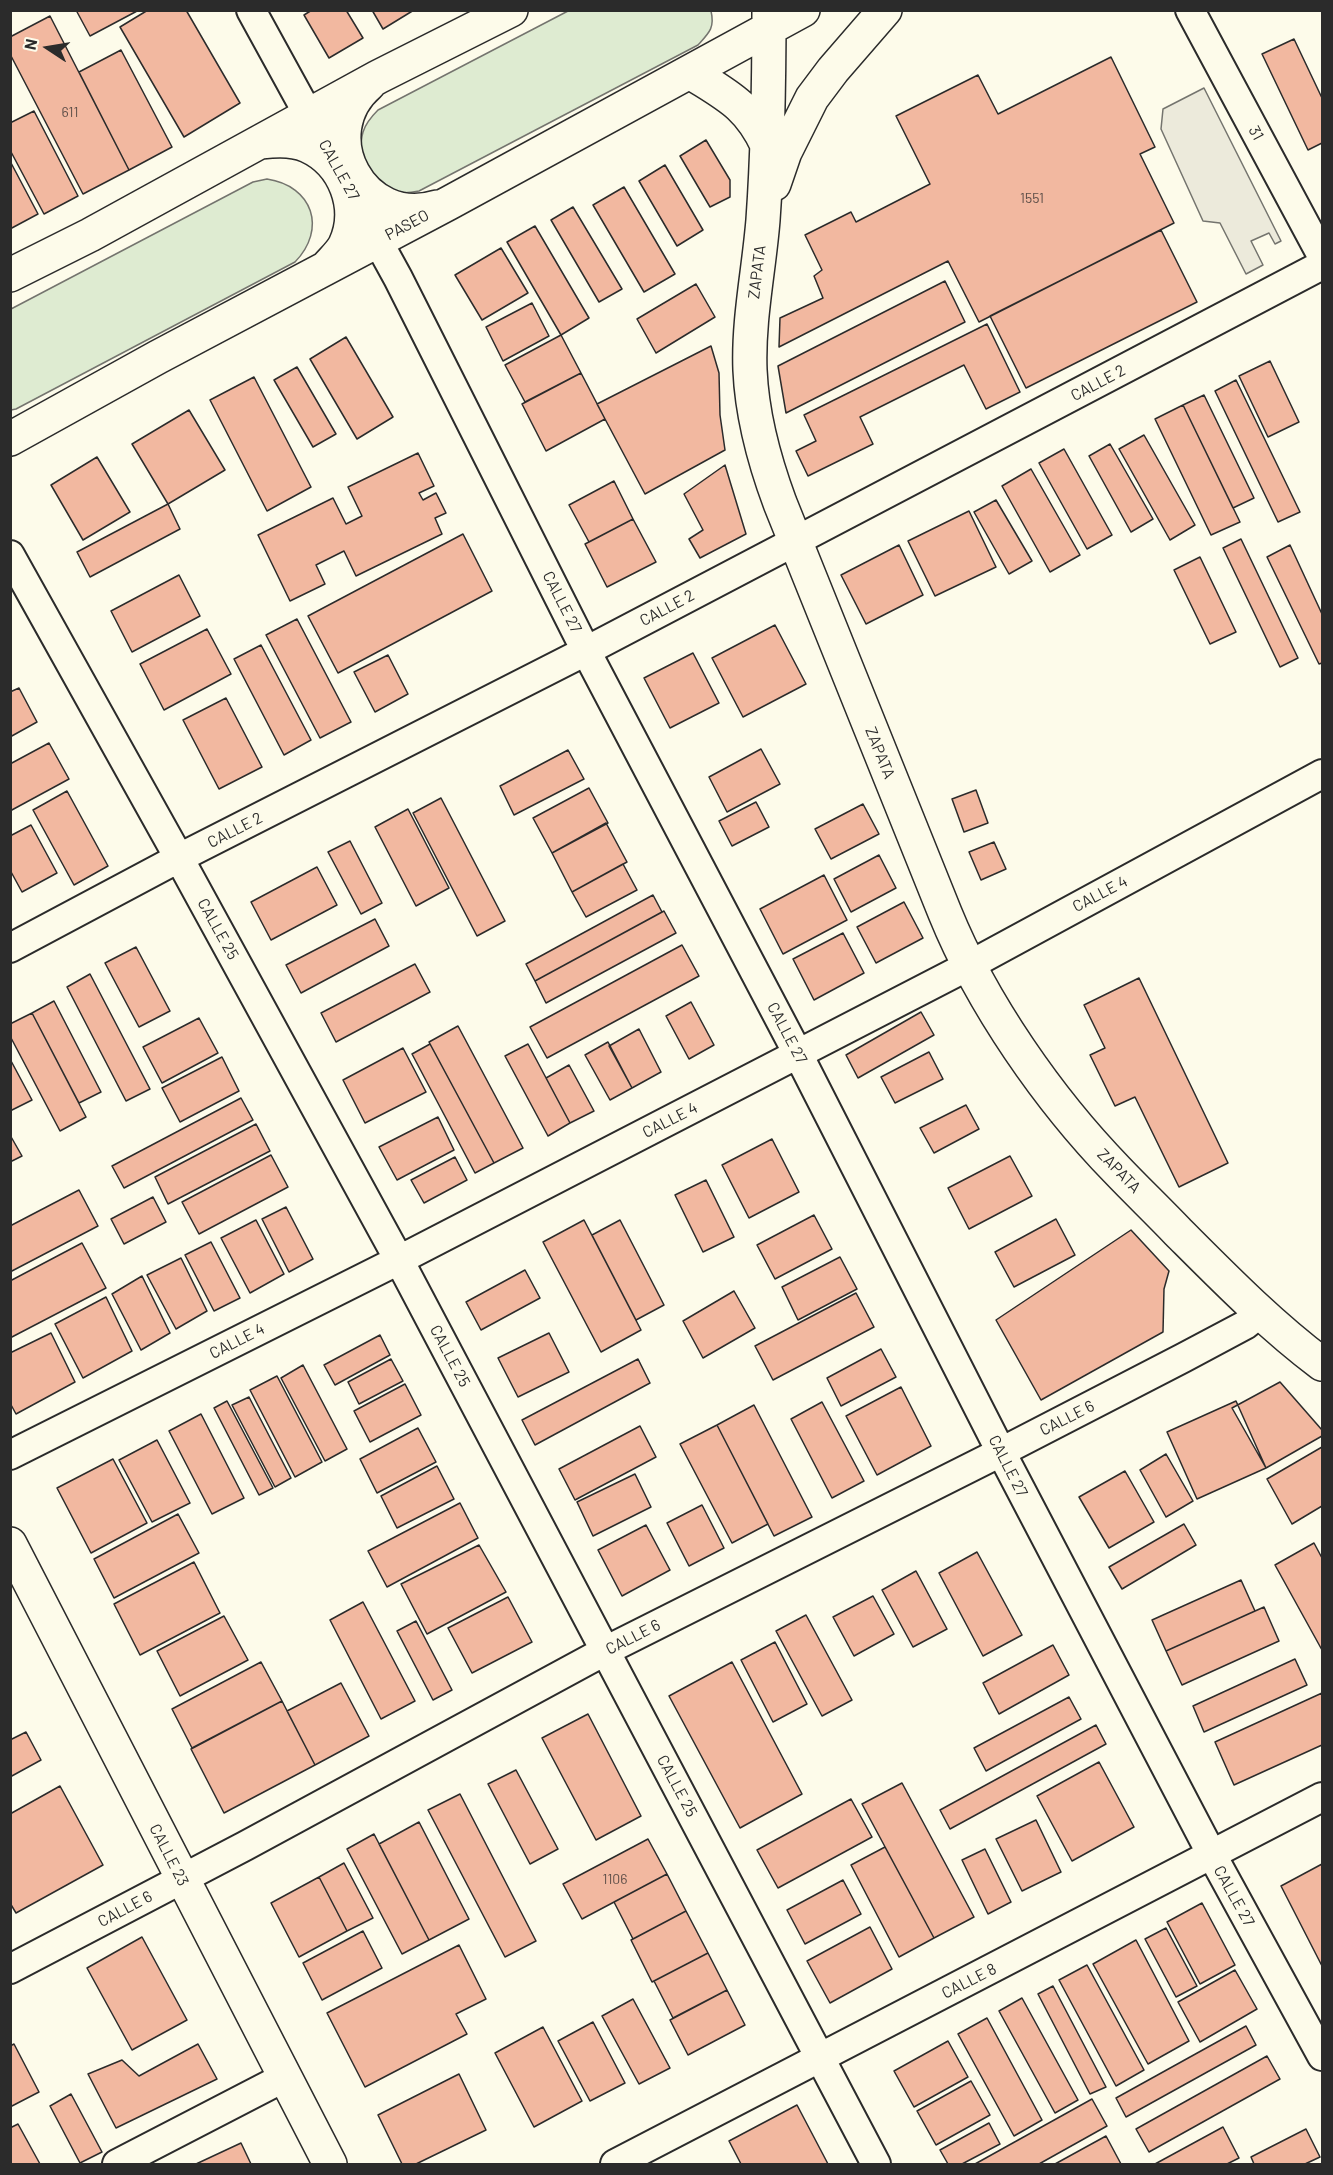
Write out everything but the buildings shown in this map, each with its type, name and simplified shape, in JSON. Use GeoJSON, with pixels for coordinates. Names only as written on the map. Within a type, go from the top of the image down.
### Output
{"type":"FeatureCollection","features":[{"type":"Feature","properties":{"kind":"main road"},"geometry":{"type":"LineString","coordinates":[[10,275],[90,235],[378,77],[511,10]]}},
{"type":"Feature","properties":{"kind":"main road","name":"PASEO"},"geometry":{"type":"LineString","coordinates":[[15,436],[690,72],[771,17],[803,10]]}},
{"type":"Feature","properties":{"kind":"main road"},"geometry":{"type":"LineString","coordinates":[[763,223],[785,152],[813,98],[833,70],[885,10]]}},
{"type":"Feature","properties":{"kind":"main road","name":"ZAPATA"},"geometry":{"type":"LineString","coordinates":[[771,17],[763,223],[750,344],[751,381],[761,445],[768,471],[795,540],[949,922],[970,965],[1006,1027],[1047,1088],[1093,1144],[1260,1313],[1323,1364]]}},
{"type":"Feature","properties":{"kind":"main road"},"geometry":{"type":"LineString","coordinates":[[690,72],[742,106],[758,126],[767,145]]}},
{"type":"Feature","properties":{"kind":"main road"},"geometry":{"type":"LineString","coordinates":[[378,77],[361,91],[350,109],[344,130],[345,152],[352,172],[364,190],[382,203],[402,210],[423,211],[450,203]]}},
{"type":"Feature","properties":{"kind":"main road"},"geometry":{"type":"LineString","coordinates":[[261,142],[284,140],[308,145],[328,158],[343,177],[351,199],[351,223],[344,246],[327,267]]}},
{"type":"Feature","properties":{"kind":"main road","name":"CALLE 23"},"geometry":{"type":"LineString","coordinates":[[10,1545],[330,2164]]}},
{"type":"Feature","properties":{"kind":"street","name":"CALLE 27"},"geometry":{"type":"LineString","coordinates":[[251,10],[378,241],[586,651],[798,1054],[1001,1452],[1212,1856],[1323,2056]]}},
{"type":"Feature","properties":{"kind":"street","name":"31"},"geometry":{"type":"LineString","coordinates":[[1190,10],[1323,256]]}},
{"type":"Feature","properties":{"kind":"street","name":"CALLE 2"},"geometry":{"type":"LineString","coordinates":[[10,948],[179,858],[586,651],[1323,266]]}},
{"type":"Feature","properties":{"kind":"street","name":"CALLE 25"},"geometry":{"type":"LineString","coordinates":[[10,555],[399,1260],[876,2164]]}},
{"type":"Feature","properties":{"kind":"street","name":"CALLE 4"},"geometry":{"type":"LineString","coordinates":[[10,1455],[399,1260],[970,965],[1323,774]]}},
{"type":"Feature","properties":{"kind":"street","name":"CALLE 6"},"geometry":{"type":"LineString","coordinates":[[10,1969],[182,1879],[604,1651],[1001,1452],[1245,1325],[1260,1313]]}},
{"type":"Feature","properties":{"kind":"street","name":"CALLE 8"},"geometry":{"type":"LineString","coordinates":[[615,2164],[1323,1797]]}},
{"type":"Feature","properties":{"kind":"street"},"geometry":{"type":"LineString","coordinates":[[117,2164],[285,2077]]}},
{"type":"Feature","properties":{"kind":"green space"},"geometry":{"type":"Polygon","coordinates":[[[568,11],[711,11],[712,26],[698,45],[419,191],[399,192],[385,187],[360,161],[363,133],[368,122],[378,110],[568,11]]]}},
{"type":"Feature","properties":{"kind":"green space"},"geometry":{"type":"Polygon","coordinates":[[[267,179],[283,183],[295,190],[305,200],[310,211],[311,236],[295,262],[11,410],[11,309],[253,182],[267,179]]]}},
{"type":"Feature","properties":{"kind":"shaded area"},"geometry":{"type":"Polygon","coordinates":[[[1204,88],[1281,241],[1275,244],[1269,233],[1251,241],[1263,265],[1246,274],[1220,223],[1203,221],[1161,129],[1163,109],[1204,88]]]}}]}
